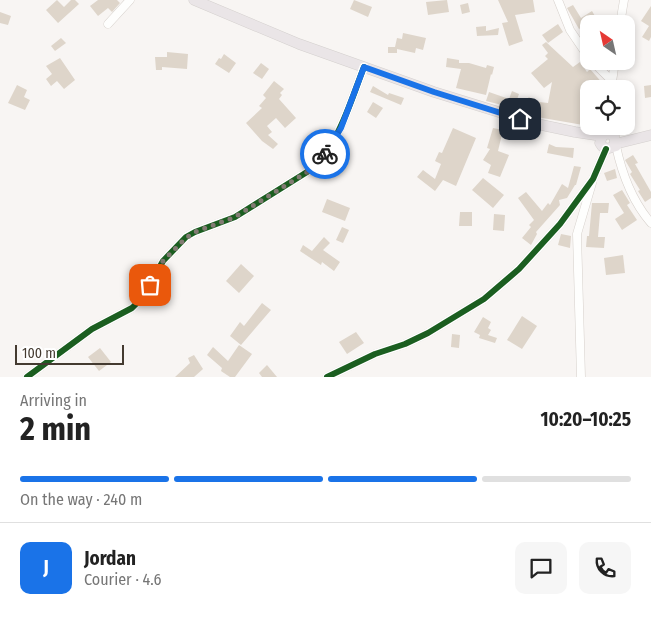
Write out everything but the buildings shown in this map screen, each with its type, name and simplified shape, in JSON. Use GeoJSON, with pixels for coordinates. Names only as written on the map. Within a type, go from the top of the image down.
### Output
{"type":"FeatureCollection","features":[{"type":"Feature","properties":{"kind":"main road"},"geometry":{"type":"LineString","coordinates":[[194,0],[299,44],[434,92],[527,121],[609,140],[651,135]]}},
{"type":"Feature","properties":{"kind":"street"},"geometry":{"type":"LineString","coordinates":[[108,24],[130,0]]}},
{"type":"Feature","properties":{"kind":"street"},"geometry":{"type":"LineString","coordinates":[[558,0],[570,30],[580,45]]}},
{"type":"Feature","properties":{"kind":"street"},"geometry":{"type":"LineString","coordinates":[[622,15],[624,0]]}},
{"type":"Feature","properties":{"kind":"street"},"geometry":{"type":"LineString","coordinates":[[28,377],[92,328],[132,308],[143,297],[163,261],[186,238],[195,232],[235,217],[307,172],[317,163],[325,155],[341,128],[364,67]]}},
{"type":"Feature","properties":{"kind":"street"},"geometry":{"type":"LineString","coordinates":[[600,70],[608,80]]}},
{"type":"Feature","properties":{"kind":"street"},"geometry":{"type":"LineString","coordinates":[[581,377],[578,234],[593,179],[609,140]]}},
{"type":"Feature","properties":{"kind":"street"},"geometry":{"type":"LineString","coordinates":[[609,140],[631,193],[640,210],[651,223]]}},
{"type":"Feature","properties":{"kind":"street"},"geometry":{"type":"LineString","coordinates":[[327,377],[375,354],[406,344],[484,299],[519,269],[560,224],[593,179]]}},
{"type":"Feature","properties":{"kind":"cycle path"},"geometry":{"type":"LineString","coordinates":[[27,377],[92,329],[132,308],[143,297],[163,261],[186,237],[235,217],[307,172],[318,162],[342,124],[364,67]]}},
{"type":"Feature","properties":{"kind":"cycle path"},"geometry":{"type":"LineString","coordinates":[[327,377],[375,354],[405,344],[428,333],[484,299],[519,269],[560,224],[593,179],[606,149]]}},
{"type":"Feature","properties":{"kind":"way so far"},"geometry":{"type":"LineString","coordinates":[[150,285],[163,261],[186,238],[195,232],[235,217],[307,172],[325,154]]}},
{"type":"Feature","properties":{"kind":"route"},"geometry":{"type":"LineString","coordinates":[[325,154],[341,128],[364,67],[434,92],[520,119]]}}]}
